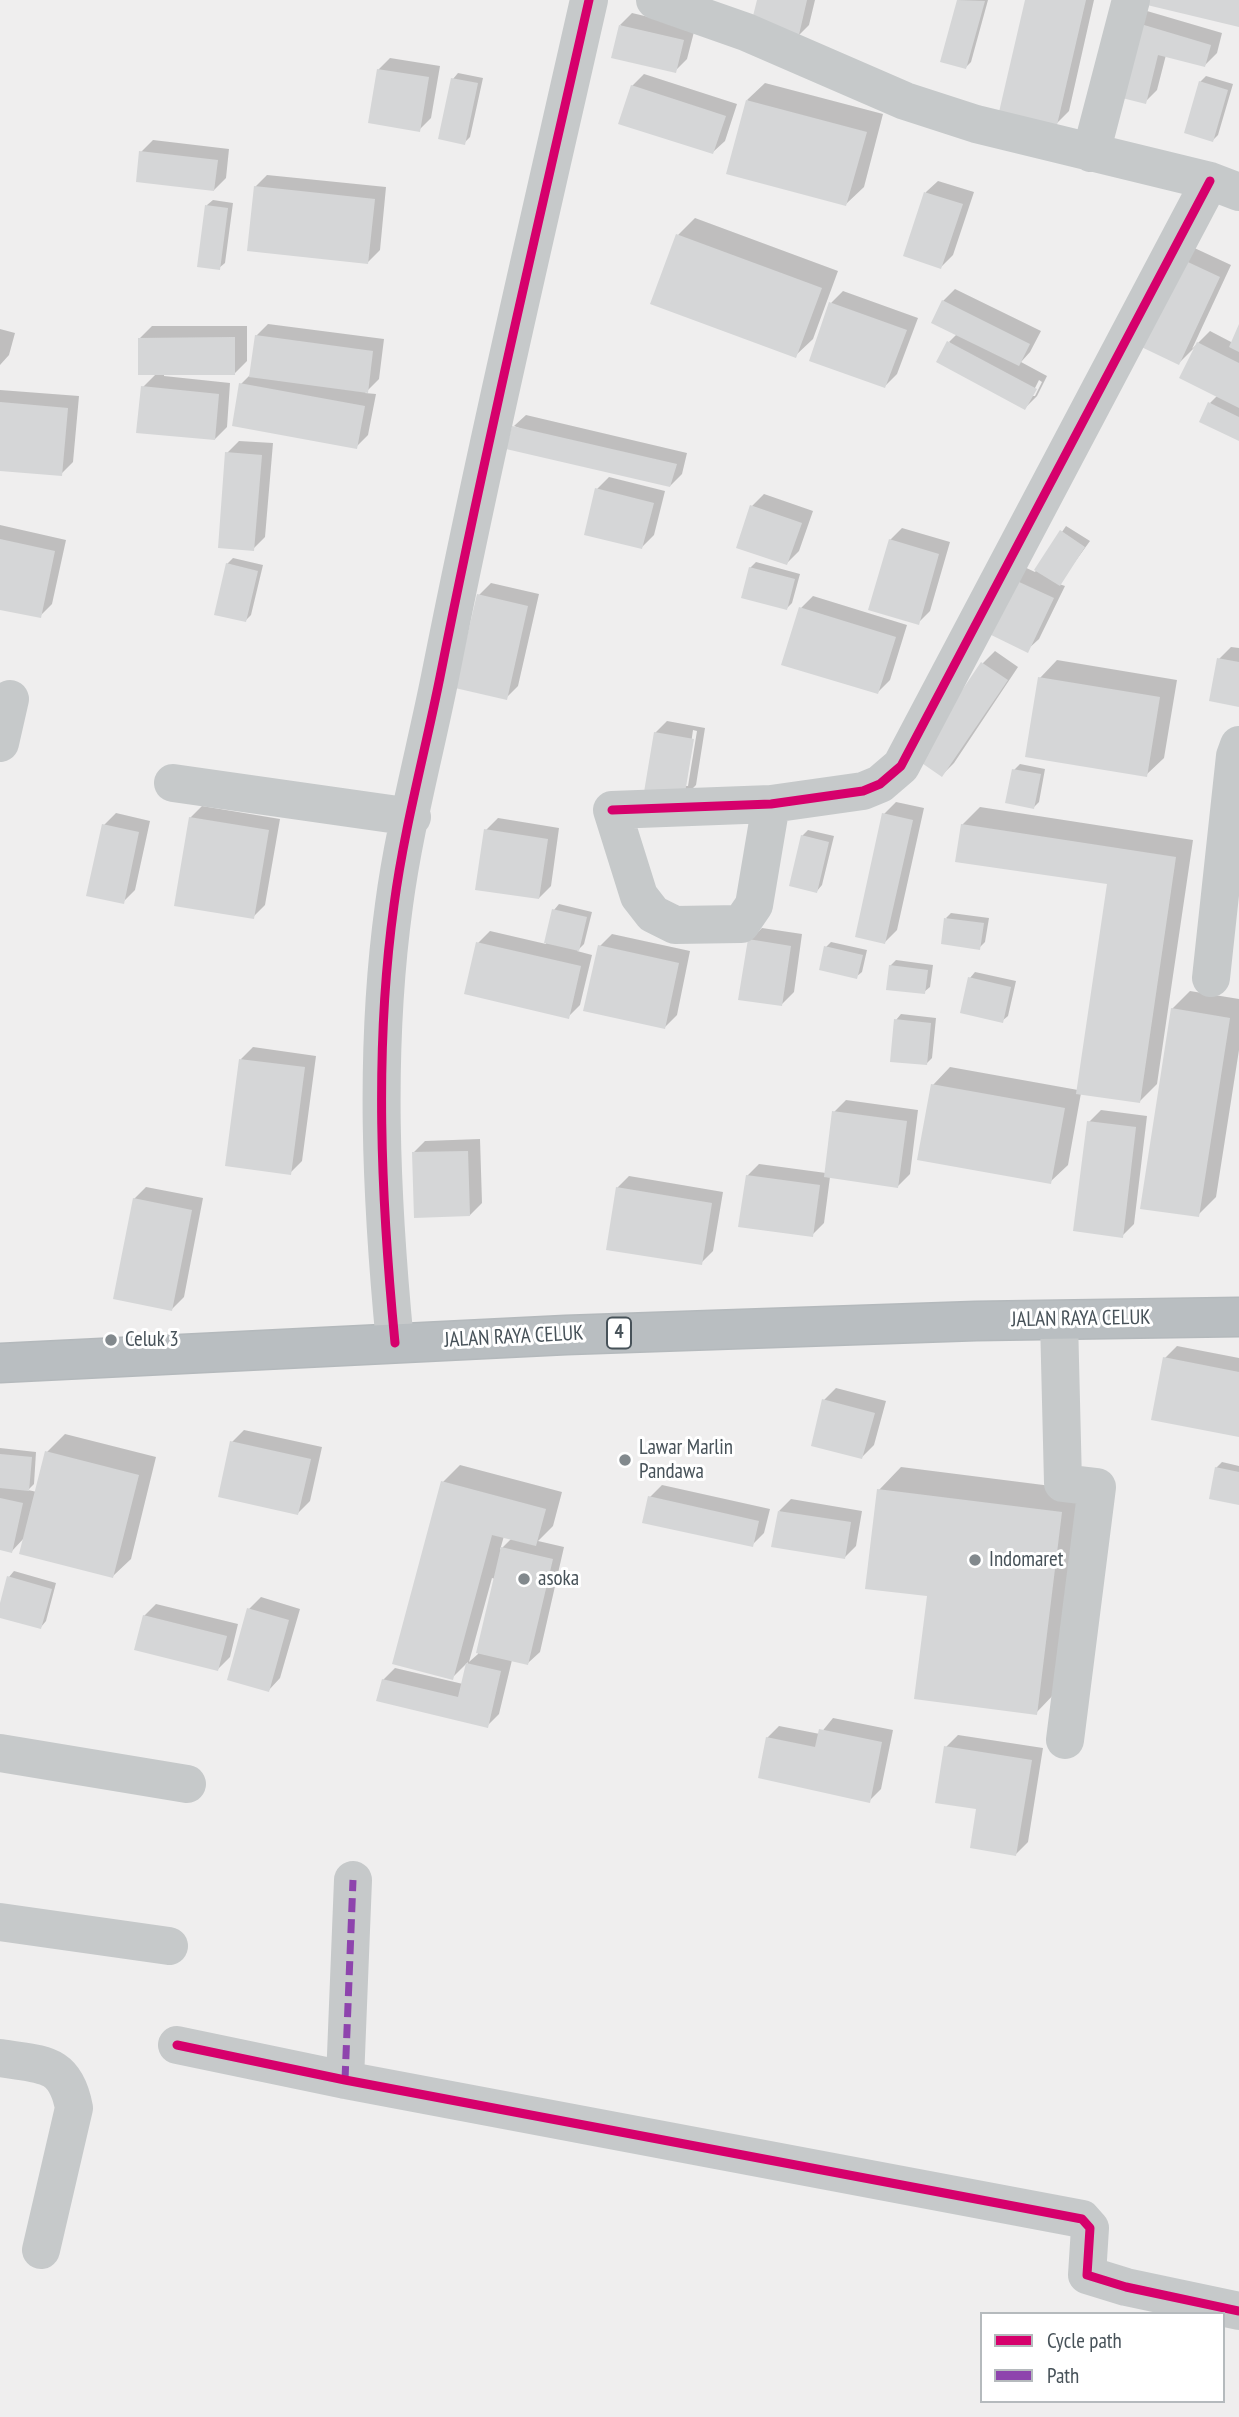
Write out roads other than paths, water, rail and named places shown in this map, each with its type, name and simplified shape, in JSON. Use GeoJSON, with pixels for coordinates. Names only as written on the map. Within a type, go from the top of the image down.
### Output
{"type":"FeatureCollection","features":[{"type":"Feature","properties":{"kind":"highway","name":"JALAN RAYA CELUK"},"geometry":{"type":"LineString","coordinates":[[0,1363],[656,1331],[1239,1317]]}},
{"type":"Feature","properties":{"kind":"street"},"geometry":{"type":"LineString","coordinates":[[395,1343],[386,1255],[382,1062],[394,904],[502,380],[589,0]]}},
{"type":"Feature","properties":{"kind":"street"},"geometry":{"type":"LineString","coordinates":[[655,0],[746,32],[905,102],[976,124],[1225,186],[901,765],[880,784],[863,791],[771,804],[612,810],[639,896],[653,914],[675,925],[741,924],[754,905],[771,804]]}},
{"type":"Feature","properties":{"kind":"street"},"geometry":{"type":"LineString","coordinates":[[1091,153],[1132,0]]}},
{"type":"Feature","properties":{"kind":"street"},"geometry":{"type":"LineString","coordinates":[[0,743],[10,699]]}},
{"type":"Feature","properties":{"kind":"street"},"geometry":{"type":"LineString","coordinates":[[1211,978],[1235,755],[1239,745]]}},
{"type":"Feature","properties":{"kind":"street"},"geometry":{"type":"LineString","coordinates":[[173,783],[412,817]]}},
{"type":"Feature","properties":{"kind":"street"},"geometry":{"type":"LineString","coordinates":[[1059,1320],[1063,1483],[1097,1487],[1065,1740]]}},
{"type":"Feature","properties":{"kind":"street"},"geometry":{"type":"LineString","coordinates":[[0,1753],[187,1784]]}},
{"type":"Feature","properties":{"kind":"street"},"geometry":{"type":"LineString","coordinates":[[345,2080],[353,1880]]}},
{"type":"Feature","properties":{"kind":"street"},"geometry":{"type":"LineString","coordinates":[[0,1922],[169,1946]]}},
{"type":"Feature","properties":{"kind":"street"},"geometry":{"type":"LineString","coordinates":[[177,2045],[345,2080],[1082,2219],[1090,2228],[1087,2275],[1126,2287],[1239,2311]]}},
{"type":"Feature","properties":{"kind":"street"},"geometry":{"type":"LineString","coordinates":[[0,2058],[48,2066],[58,2071],[71,2091],[74,2108],[41,2250]]}},
{"type":"Feature","properties":{"kind":"place","name":"Celuk 3"},"geometry":{"type":"Point","coordinates":[111,1340]}},
{"type":"Feature","properties":{"kind":"place","name":"Lawar Marlin Pandawa"},"geometry":{"type":"Point","coordinates":[625,1460]}},
{"type":"Feature","properties":{"kind":"place","name":"Indomaret"},"geometry":{"type":"Point","coordinates":[975,1560]}},
{"type":"Feature","properties":{"kind":"place","name":"asoka"},"geometry":{"type":"Point","coordinates":[524,1579]}}]}
